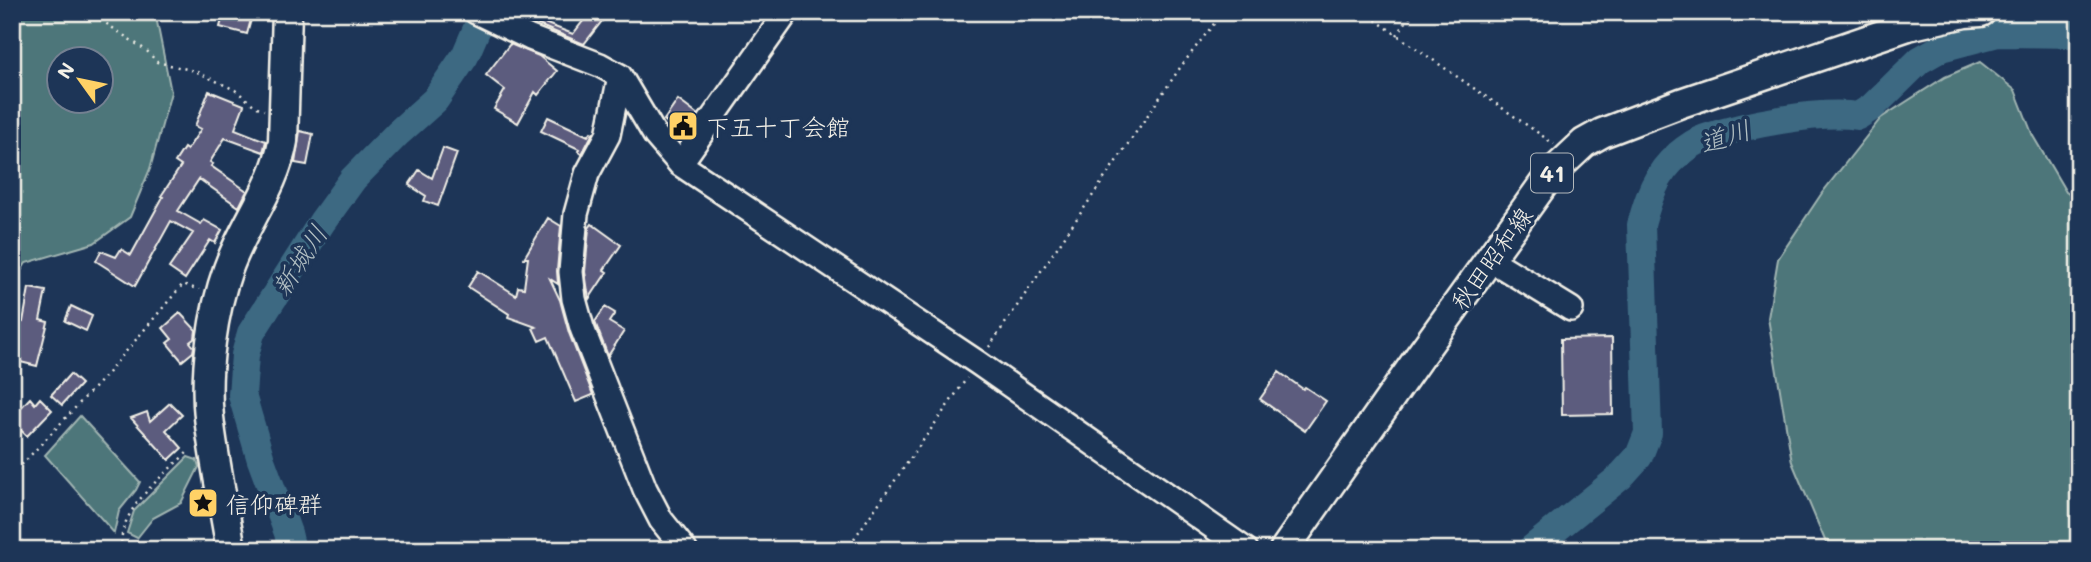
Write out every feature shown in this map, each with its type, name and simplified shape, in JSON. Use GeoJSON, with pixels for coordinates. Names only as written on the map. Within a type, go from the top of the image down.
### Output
{"type":"FeatureCollection","features":[{"type":"Feature","properties":{"kind":"main road"},"geometry":{"type":"LineString","coordinates":[[231,550],[212,432],[208,391],[209,363],[219,297],[228,269],[243,232],[274,178],[280,160],[284,141],[287,12]]}},
{"type":"Feature","properties":{"kind":"main road","name":"秋田昭和線"},"geometry":{"type":"LineString","coordinates":[[1284,550],[1550,175],[1584,143],[1602,133],[1681,103],[1908,26],[1981,12]]}},
{"type":"Feature","properties":{"kind":"street"},"geometry":{"type":"LineString","coordinates":[[476,12],[620,76],[655,135],[680,164],[978,363],[1246,550]]}},
{"type":"Feature","properties":{"kind":"street"},"geometry":{"type":"LineString","coordinates":[[680,164],[788,12]]}},
{"type":"Feature","properties":{"kind":"street"},"geometry":{"type":"LineString","coordinates":[[620,76],[608,135],[587,174],[576,214],[572,272],[574,299],[582,328],[645,489],[661,520],[685,550]]}},
{"type":"Feature","properties":{"kind":"street"},"geometry":{"type":"LineString","coordinates":[[1491,260],[1571,309]]}},
{"type":"Feature","properties":{"kind":"path"},"geometry":{"type":"LineString","coordinates":[[89,12],[147,51],[157,62],[195,71],[235,90],[255,106],[284,120]]}},
{"type":"Feature","properties":{"kind":"path"},"geometry":{"type":"LineString","coordinates":[[846,550],[1019,306],[1182,65],[1223,12]]}},
{"type":"Feature","properties":{"kind":"path"},"geometry":{"type":"LineString","coordinates":[[1364,12],[1570,155]]}},
{"type":"Feature","properties":{"kind":"path"},"geometry":{"type":"LineString","coordinates":[[1397,35],[1413,12]]}},
{"type":"Feature","properties":{"kind":"path"},"geometry":{"type":"LineString","coordinates":[[12,475],[107,374],[183,284],[219,297]]}},
{"type":"Feature","properties":{"kind":"path"},"geometry":{"type":"LineString","coordinates":[[122,550],[124,526],[135,505],[195,445],[212,432]]}},
{"type":"Feature","properties":{"kind":"green space"},"geometry":{"type":"Polygon","coordinates":[[[12,12],[155,12],[171,92],[150,169],[130,217],[94,243],[26,263],[12,285],[12,12]]]}},
{"type":"Feature","properties":{"kind":"green space"},"geometry":{"type":"Polygon","coordinates":[[[1980,62],[2015,90],[2033,136],[2066,192],[2079,201],[2079,550],[1829,550],[1792,462],[1768,318],[1778,259],[1822,193],[1881,118],[1945,77],[1980,62]]]}},
{"type":"Feature","properties":{"kind":"green space"},"geometry":{"type":"Polygon","coordinates":[[[80,416],[140,482],[119,511],[114,533],[45,455],[80,416]]]}},
{"type":"Feature","properties":{"kind":"green space"},"geometry":{"type":"Polygon","coordinates":[[[188,457],[197,460],[199,467],[181,503],[153,518],[137,538],[127,533],[134,511],[188,457]]]}},
{"type":"Feature","properties":{"kind":"building"},"geometry":{"type":"Polygon","coordinates":[[[224,12],[252,16],[247,34],[220,27],[224,12]]]}},
{"type":"Feature","properties":{"kind":"building"},"geometry":{"type":"Polygon","coordinates":[[[528,12],[551,12],[544,23],[573,34],[590,12],[609,12],[584,44],[524,19],[528,12]]]}},
{"type":"Feature","properties":{"kind":"building"},"geometry":{"type":"Polygon","coordinates":[[[510,44],[539,56],[557,71],[538,95],[535,92],[518,123],[494,109],[505,90],[486,75],[510,44]]]}},
{"type":"Feature","properties":{"kind":"building"},"geometry":{"type":"Polygon","coordinates":[[[209,91],[244,105],[235,129],[266,141],[263,152],[225,138],[210,162],[213,164],[211,166],[247,191],[239,207],[199,179],[178,211],[201,224],[204,220],[222,230],[215,243],[210,240],[185,279],[169,268],[193,233],[171,221],[135,286],[96,261],[101,251],[116,257],[121,249],[131,255],[163,197],[161,196],[181,166],[175,162],[201,129],[195,126],[209,91]]]}},
{"type":"Feature","properties":{"kind":"building","name":"下五十丁会館"},"geometry":{"type":"Polygon","coordinates":[[[678,100],[698,115],[684,135],[664,120],[678,100]]]}},
{"type":"Feature","properties":{"kind":"building"},"geometry":{"type":"Polygon","coordinates":[[[548,117],[588,136],[593,133],[582,154],[579,149],[541,131],[548,117]]]}},
{"type":"Feature","properties":{"kind":"building"},"geometry":{"type":"Polygon","coordinates":[[[300,131],[313,134],[307,165],[295,163],[300,131]]]}},
{"type":"Feature","properties":{"kind":"building"},"geometry":{"type":"Polygon","coordinates":[[[443,148],[457,153],[438,206],[424,201],[426,196],[409,185],[419,170],[432,178],[443,148]]]}},
{"type":"Feature","properties":{"kind":"building"},"geometry":{"type":"Polygon","coordinates":[[[548,218],[561,226],[558,284],[550,279],[593,395],[576,402],[548,337],[539,341],[533,328],[536,327],[508,317],[509,314],[468,287],[478,271],[516,295],[518,287],[524,288],[528,258],[524,258],[548,218]]]}},
{"type":"Feature","properties":{"kind":"building"},"geometry":{"type":"Polygon","coordinates":[[[592,224],[621,245],[589,299],[585,272],[589,228],[592,224]]]}},
{"type":"Feature","properties":{"kind":"building"},"geometry":{"type":"Polygon","coordinates":[[[29,288],[46,291],[40,320],[48,322],[37,366],[12,360],[12,319],[23,322],[29,288]]]}},
{"type":"Feature","properties":{"kind":"building"},"geometry":{"type":"Polygon","coordinates":[[[71,306],[92,316],[86,331],[65,321],[71,306]]]}},
{"type":"Feature","properties":{"kind":"building"},"geometry":{"type":"Polygon","coordinates":[[[605,307],[615,313],[609,322],[624,331],[608,356],[595,322],[605,307]]]}},
{"type":"Feature","properties":{"kind":"building"},"geometry":{"type":"Polygon","coordinates":[[[180,313],[196,330],[195,338],[190,342],[194,347],[193,352],[182,361],[167,343],[172,339],[163,328],[180,313]]]}},
{"type":"Feature","properties":{"kind":"building"},"geometry":{"type":"Polygon","coordinates":[[[1612,338],[1613,414],[1562,415],[1561,339],[1612,338]]]}},
{"type":"Feature","properties":{"kind":"building"},"geometry":{"type":"Polygon","coordinates":[[[1279,372],[1326,401],[1305,431],[1260,399],[1279,372]]]}},
{"type":"Feature","properties":{"kind":"building"},"geometry":{"type":"Polygon","coordinates":[[[70,374],[81,384],[62,405],[51,395],[70,374]]]}},
{"type":"Feature","properties":{"kind":"building"},"geometry":{"type":"Polygon","coordinates":[[[30,398],[35,404],[40,398],[52,410],[27,436],[12,422],[12,417],[30,398]]]}},
{"type":"Feature","properties":{"kind":"building"},"geometry":{"type":"Polygon","coordinates":[[[170,403],[182,415],[166,430],[182,448],[169,460],[131,418],[147,412],[150,421],[170,403]]]}},
{"type":"Feature","properties":{"kind":"waterway","name":"新城川"},"geometry":{"type":"LineString","coordinates":[[292,550],[242,395],[245,355],[251,333],[322,222],[353,179],[435,100],[465,56],[484,12]]}},
{"type":"Feature","properties":{"kind":"waterway","name":"道川"},"geometry":{"type":"LineString","coordinates":[[1530,550],[1620,477],[1639,456],[1648,433],[1641,225],[1654,187],[1670,162],[1698,141],[1739,128],[1802,117],[1858,116],[1872,107],[1920,60],[1941,48],[1998,33],[2079,34]]}},
{"type":"Feature","properties":{"kind":"place","name":"下五十丁会館"},"geometry":{"type":"Point","coordinates":[683,126]}},
{"type":"Feature","properties":{"kind":"place","name":"信仰碑群"},"geometry":{"type":"Point","coordinates":[203,503]}}]}
